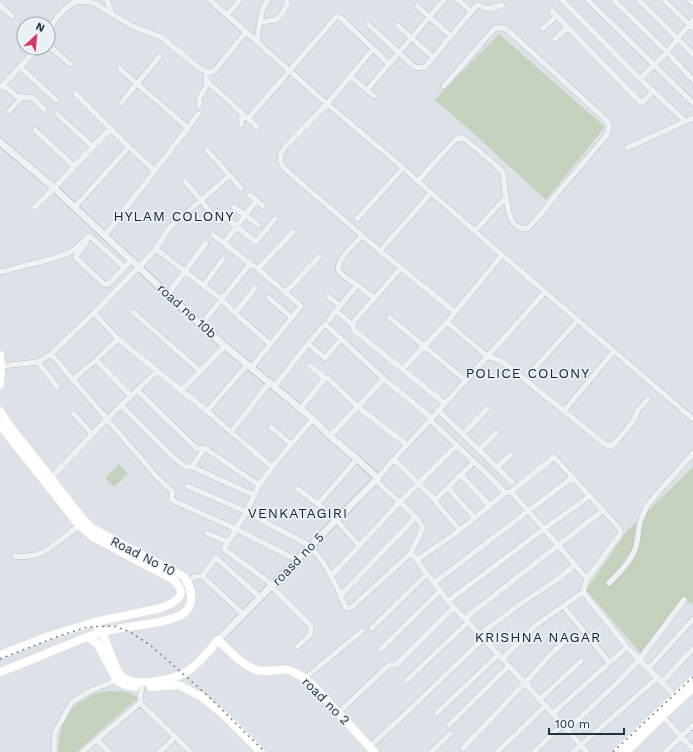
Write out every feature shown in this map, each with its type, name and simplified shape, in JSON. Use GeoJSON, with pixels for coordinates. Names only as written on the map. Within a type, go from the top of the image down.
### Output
{"type":"FeatureCollection","features":[{"type":"Feature","properties":{"kind":"main road"},"geometry":{"type":"LineString","coordinates":[[0,355],[0,385]]}},
{"type":"Feature","properties":{"kind":"main road","name":"Road No 10"},"geometry":{"type":"LineString","coordinates":[[0,411],[79,525],[93,537],[172,579],[178,584],[181,590],[177,600],[161,608],[95,622],[49,636],[0,655]]}},
{"type":"Feature","properties":{"kind":"main road","name":"Road No 10"},"geometry":{"type":"LineString","coordinates":[[0,425],[48,481],[92,528],[184,577],[191,592],[190,604],[182,615],[166,620],[101,632],[0,672]]}},
{"type":"Feature","properties":{"kind":"main road"},"geometry":{"type":"LineString","coordinates":[[95,622],[108,647],[120,679]]}},
{"type":"Feature","properties":{"kind":"main road"},"geometry":{"type":"LineString","coordinates":[[87,637],[97,643],[122,684],[127,686],[160,682],[188,672],[202,659],[218,640]]}},
{"type":"Feature","properties":{"kind":"main road","name":"road no 2"},"geometry":{"type":"LineString","coordinates":[[218,640],[241,661],[252,668],[262,671],[282,669],[291,670],[305,678],[371,749]]}},
{"type":"Feature","properties":{"kind":"main road"},"geometry":{"type":"LineString","coordinates":[[174,677],[179,685],[202,697],[219,711],[261,752]]}},
{"type":"Feature","properties":{"kind":"main road"},"geometry":{"type":"LineString","coordinates":[[617,752],[693,680]]}},
{"type":"Feature","properties":{"kind":"main road"},"geometry":{"type":"LineString","coordinates":[[142,685],[164,687],[179,685]]}},
{"type":"Feature","properties":{"kind":"main road"},"geometry":{"type":"LineString","coordinates":[[626,752],[693,688]]}},
{"type":"Feature","properties":{"kind":"street"},"geometry":{"type":"LineString","coordinates":[[107,0],[112,14]]}},
{"type":"Feature","properties":{"kind":"street"},"geometry":{"type":"LineString","coordinates":[[210,0],[327,104],[693,419]]}},
{"type":"Feature","properties":{"kind":"street"},"geometry":{"type":"LineString","coordinates":[[227,15],[240,0]]}},
{"type":"Feature","properties":{"kind":"street"},"geometry":{"type":"LineString","coordinates":[[257,41],[262,10],[268,0]]}},
{"type":"Feature","properties":{"kind":"street"},"geometry":{"type":"LineString","coordinates":[[260,22],[276,20],[287,5],[287,0]]}},
{"type":"Feature","properties":{"kind":"street"},"geometry":{"type":"LineString","coordinates":[[367,90],[444,0]]}},
{"type":"Feature","properties":{"kind":"street"},"geometry":{"type":"LineString","coordinates":[[458,0],[472,12]]}},
{"type":"Feature","properties":{"kind":"street"},"geometry":{"type":"LineString","coordinates":[[562,0],[640,79],[685,121]]}},
{"type":"Feature","properties":{"kind":"street"},"geometry":{"type":"LineString","coordinates":[[588,0],[693,103]]}},
{"type":"Feature","properties":{"kind":"street"},"geometry":{"type":"LineString","coordinates":[[614,0],[693,80]]}},
{"type":"Feature","properties":{"kind":"street"},"geometry":{"type":"LineString","coordinates":[[639,0],[693,54]]}},
{"type":"Feature","properties":{"kind":"street"},"geometry":{"type":"LineString","coordinates":[[640,79],[667,52],[677,38],[692,24],[664,0]]}},
{"type":"Feature","properties":{"kind":"street"},"geometry":{"type":"LineString","coordinates":[[690,0],[693,4]]}},
{"type":"Feature","properties":{"kind":"street"},"geometry":{"type":"LineString","coordinates":[[56,18],[69,5],[76,1],[94,4],[132,26],[161,37],[199,68],[207,72],[212,72],[215,70],[246,32]]}},
{"type":"Feature","properties":{"kind":"street"},"geometry":{"type":"LineString","coordinates":[[0,5],[12,16]]}},
{"type":"Feature","properties":{"kind":"street"},"geometry":{"type":"LineString","coordinates":[[368,24],[413,66],[423,68],[476,6],[478,5],[489,9],[502,5]]}},
{"type":"Feature","properties":{"kind":"street"},"geometry":{"type":"LineString","coordinates":[[417,6],[451,36]]}},
{"type":"Feature","properties":{"kind":"street"},"geometry":{"type":"LineString","coordinates":[[552,11],[640,101],[643,102],[653,91]]}},
{"type":"Feature","properties":{"kind":"street"},"geometry":{"type":"LineString","coordinates":[[248,119],[337,16],[340,17],[389,64]]}},
{"type":"Feature","properties":{"kind":"street"},"geometry":{"type":"LineString","coordinates":[[543,28],[557,16]]}},
{"type":"Feature","properties":{"kind":"street"},"geometry":{"type":"LineString","coordinates":[[398,26],[433,57]]}},
{"type":"Feature","properties":{"kind":"street"},"geometry":{"type":"LineString","coordinates":[[418,181],[455,140],[460,137],[466,140],[502,171],[508,213],[511,220],[519,228],[527,229],[606,136],[610,127],[608,122],[511,33],[502,27],[494,29],[444,86]]}},
{"type":"Feature","properties":{"kind":"street"},"geometry":{"type":"LineString","coordinates":[[555,39],[568,27]]}},
{"type":"Feature","properties":{"kind":"street"},"geometry":{"type":"LineString","coordinates":[[373,49],[327,104],[281,152],[281,165],[362,236],[455,312]]}},
{"type":"Feature","properties":{"kind":"street"},"geometry":{"type":"LineString","coordinates":[[56,52],[70,64]]}},
{"type":"Feature","properties":{"kind":"street"},"geometry":{"type":"LineString","coordinates":[[31,56],[1,86],[18,96],[31,96],[44,109]]}},
{"type":"Feature","properties":{"kind":"street"},"geometry":{"type":"LineString","coordinates":[[121,103],[160,56]]}},
{"type":"Feature","properties":{"kind":"street"},"geometry":{"type":"LineString","coordinates":[[20,68],[56,100]]}},
{"type":"Feature","properties":{"kind":"street"},"geometry":{"type":"LineString","coordinates":[[120,69],[188,128]]}},
{"type":"Feature","properties":{"kind":"street"},"geometry":{"type":"LineString","coordinates":[[199,106],[200,98],[206,87],[207,72]]}},
{"type":"Feature","properties":{"kind":"street"},"geometry":{"type":"LineString","coordinates":[[350,76],[374,96]]}},
{"type":"Feature","properties":{"kind":"street"},"geometry":{"type":"LineString","coordinates":[[207,81],[257,127]]}},
{"type":"Feature","properties":{"kind":"street"},"geometry":{"type":"LineString","coordinates":[[76,94],[155,171]]}},
{"type":"Feature","properties":{"kind":"street"},"geometry":{"type":"LineString","coordinates":[[9,111],[22,97]]}},
{"type":"Feature","properties":{"kind":"street"},"geometry":{"type":"LineString","coordinates":[[57,114],[92,146]]}},
{"type":"Feature","properties":{"kind":"street"},"geometry":{"type":"LineString","coordinates":[[105,235],[198,114]]}},
{"type":"Feature","properties":{"kind":"street"},"geometry":{"type":"LineString","coordinates":[[241,125],[242,114]]}},
{"type":"Feature","properties":{"kind":"street"},"geometry":{"type":"LineString","coordinates":[[627,148],[693,118]]}},
{"type":"Feature","properties":{"kind":"street"},"geometry":{"type":"LineString","coordinates":[[35,207],[92,146],[111,128]]}},
{"type":"Feature","properties":{"kind":"street"},"geometry":{"type":"LineString","coordinates":[[35,130],[74,166]]}},
{"type":"Feature","properties":{"kind":"street","name":"road no 10b"},"geometry":{"type":"LineString","coordinates":[[0,142],[75,207],[201,325],[301,408],[357,459],[376,479]]}},
{"type":"Feature","properties":{"kind":"street"},"geometry":{"type":"LineString","coordinates":[[75,207],[129,147]]}},
{"type":"Feature","properties":{"kind":"street"},"geometry":{"type":"LineString","coordinates":[[207,150],[241,188]]}},
{"type":"Feature","properties":{"kind":"street"},"geometry":{"type":"LineString","coordinates":[[357,219],[403,168]]}},
{"type":"Feature","properties":{"kind":"street"},"geometry":{"type":"LineString","coordinates":[[1,366],[38,362],[51,354],[94,313],[156,249],[169,228],[229,176]]}},
{"type":"Feature","properties":{"kind":"street"},"geometry":{"type":"LineString","coordinates":[[185,181],[218,221]]}},
{"type":"Feature","properties":{"kind":"street"},"geometry":{"type":"LineString","coordinates":[[380,251],[431,193]]}},
{"type":"Feature","properties":{"kind":"street"},"geometry":{"type":"LineString","coordinates":[[250,195],[263,206]]}},
{"type":"Feature","properties":{"kind":"street"},"geometry":{"type":"LineString","coordinates":[[475,231],[506,197]]}},
{"type":"Feature","properties":{"kind":"street"},"geometry":{"type":"LineString","coordinates":[[224,243],[257,200]]}},
{"type":"Feature","properties":{"kind":"street"},"geometry":{"type":"LineString","coordinates":[[234,207],[258,225]]}},
{"type":"Feature","properties":{"kind":"street"},"geometry":{"type":"LineString","coordinates":[[226,218],[256,242],[275,219]]}},
{"type":"Feature","properties":{"kind":"street"},"geometry":{"type":"LineString","coordinates":[[258,269],[292,232]]}},
{"type":"Feature","properties":{"kind":"street"},"geometry":{"type":"LineString","coordinates":[[207,411],[270,344],[301,306],[258,269],[213,235]]}},
{"type":"Feature","properties":{"kind":"street"},"geometry":{"type":"LineString","coordinates":[[362,236],[342,257],[338,265],[339,271],[374,298]]}},
{"type":"Feature","properties":{"kind":"street"},"geometry":{"type":"LineString","coordinates":[[87,237],[86,243],[76,258],[104,284],[108,285],[132,260]]}},
{"type":"Feature","properties":{"kind":"street"},"geometry":{"type":"LineString","coordinates":[[87,237],[91,237],[124,267]]}},
{"type":"Feature","properties":{"kind":"street"},"geometry":{"type":"LineString","coordinates":[[0,272],[66,254],[74,250],[87,237]]}},
{"type":"Feature","properties":{"kind":"street"},"geometry":{"type":"LineString","coordinates":[[168,294],[206,243]]}},
{"type":"Feature","properties":{"kind":"street"},"geometry":{"type":"LineString","coordinates":[[156,249],[221,299],[270,344]]}},
{"type":"Feature","properties":{"kind":"street"},"geometry":{"type":"LineString","coordinates":[[403,369],[447,322],[502,255]]}},
{"type":"Feature","properties":{"kind":"street"},"geometry":{"type":"LineString","coordinates":[[285,293],[319,257]]}},
{"type":"Feature","properties":{"kind":"street"},"geometry":{"type":"LineString","coordinates":[[204,285],[223,259]]}},
{"type":"Feature","properties":{"kind":"street"},"geometry":{"type":"LineString","coordinates":[[201,325],[250,264]]}},
{"type":"Feature","properties":{"kind":"street"},"geometry":{"type":"LineString","coordinates":[[353,325],[354,320],[401,268]]}},
{"type":"Feature","properties":{"kind":"street"},"geometry":{"type":"LineString","coordinates":[[328,320],[357,285]]}},
{"type":"Feature","properties":{"kind":"street"},"geometry":{"type":"LineString","coordinates":[[235,313],[255,288]]}},
{"type":"Feature","properties":{"kind":"street"},"geometry":{"type":"LineString","coordinates":[[187,486],[246,512],[310,546],[323,562],[337,586],[345,606],[347,608],[352,607],[411,553],[421,532],[422,526],[416,517],[376,479],[545,292]]}},
{"type":"Feature","properties":{"kind":"street"},"geometry":{"type":"LineString","coordinates":[[328,296],[340,306]]}},
{"type":"Feature","properties":{"kind":"street"},"geometry":{"type":"LineString","coordinates":[[269,298],[292,317]]}},
{"type":"Feature","properties":{"kind":"street"},"geometry":{"type":"LineString","coordinates":[[336,311],[353,325],[355,330],[444,403]]}},
{"type":"Feature","properties":{"kind":"street"},"geometry":{"type":"LineString","coordinates":[[133,312],[200,371]]}},
{"type":"Feature","properties":{"kind":"street"},"geometry":{"type":"LineString","coordinates":[[94,313],[118,339],[207,411],[272,467]]}},
{"type":"Feature","properties":{"kind":"street"},"geometry":{"type":"LineString","coordinates":[[390,318],[466,380]]}},
{"type":"Feature","properties":{"kind":"street"},"geometry":{"type":"LineString","coordinates":[[533,370],[578,320]]}},
{"type":"Feature","properties":{"kind":"street"},"geometry":{"type":"LineString","coordinates":[[447,322],[487,356],[490,358],[500,359],[606,445],[610,446],[616,442],[634,420],[638,410],[648,399]]}},
{"type":"Feature","properties":{"kind":"street"},"geometry":{"type":"LineString","coordinates":[[231,432],[325,324],[384,379],[431,419],[474,462],[528,511],[587,579]]}},
{"type":"Feature","properties":{"kind":"street"},"geometry":{"type":"LineString","coordinates":[[72,380],[118,339]]}},
{"type":"Feature","properties":{"kind":"street"},"geometry":{"type":"LineString","coordinates":[[308,344],[325,358],[341,339]]}},
{"type":"Feature","properties":{"kind":"street"},"geometry":{"type":"LineString","coordinates":[[181,390],[225,346]]}},
{"type":"Feature","properties":{"kind":"street"},"geometry":{"type":"LineString","coordinates":[[564,411],[614,351]]}},
{"type":"Feature","properties":{"kind":"street"},"geometry":{"type":"LineString","coordinates":[[51,354],[106,420],[156,476],[173,492],[171,498],[172,500],[236,529],[297,560]]}},
{"type":"Feature","properties":{"kind":"street"},"geometry":{"type":"LineString","coordinates":[[96,360],[131,396]]}},
{"type":"Feature","properties":{"kind":"street"},"geometry":{"type":"LineString","coordinates":[[38,362],[57,387]]}},
{"type":"Feature","properties":{"kind":"street"},"geometry":{"type":"LineString","coordinates":[[310,366],[325,378],[328,378],[358,407],[407,445]]}},
{"type":"Feature","properties":{"kind":"street"},"geometry":{"type":"LineString","coordinates":[[48,481],[92,434],[157,371]]}},
{"type":"Feature","properties":{"kind":"street"},"geometry":{"type":"LineString","coordinates":[[301,408],[325,378]]}},
{"type":"Feature","properties":{"kind":"street"},"geometry":{"type":"LineString","coordinates":[[330,436],[384,379]]}},
{"type":"Feature","properties":{"kind":"street"},"geometry":{"type":"LineString","coordinates":[[137,390],[194,447],[209,451],[259,485]]}},
{"type":"Feature","properties":{"kind":"street"},"geometry":{"type":"LineString","coordinates":[[122,406],[173,458],[188,467],[192,466],[254,495]]}},
{"type":"Feature","properties":{"kind":"street"},"geometry":{"type":"LineString","coordinates":[[463,434],[487,409]]}},
{"type":"Feature","properties":{"kind":"street"},"geometry":{"type":"LineString","coordinates":[[438,410],[512,482]]}},
{"type":"Feature","properties":{"kind":"street"},"geometry":{"type":"LineString","coordinates":[[74,414],[92,434]]}},
{"type":"Feature","properties":{"kind":"street"},"geometry":{"type":"LineString","coordinates":[[298,646],[310,635],[311,626],[272,586],[224,549],[246,512],[259,485],[272,467],[313,419]]}},
{"type":"Feature","properties":{"kind":"street"},"geometry":{"type":"LineString","coordinates":[[271,427],[291,444]]}},
{"type":"Feature","properties":{"kind":"street"},"geometry":{"type":"LineString","coordinates":[[479,450],[496,433]]}},
{"type":"Feature","properties":{"kind":"street"},"geometry":{"type":"LineString","coordinates":[[331,576],[400,502],[457,445]]}},
{"type":"Feature","properties":{"kind":"street"},"geometry":{"type":"LineString","coordinates":[[192,466],[204,449]]}},
{"type":"Feature","properties":{"kind":"street"},"geometry":{"type":"LineString","coordinates":[[609,583],[625,566],[635,549],[640,523],[648,504],[693,453]]}},
{"type":"Feature","properties":{"kind":"street"},"geometry":{"type":"LineString","coordinates":[[497,467],[510,455]]}},
{"type":"Feature","properties":{"kind":"street"},"geometry":{"type":"LineString","coordinates":[[417,560],[460,530],[554,457],[619,528],[621,533],[587,579],[584,592],[531,629],[437,713]]}},
{"type":"Feature","properties":{"kind":"street"},"geometry":{"type":"LineString","coordinates":[[318,504],[357,459]]}},
{"type":"Feature","properties":{"kind":"street"},"geometry":{"type":"LineString","coordinates":[[394,459],[435,500],[460,530]]}},
{"type":"Feature","properties":{"kind":"street"},"geometry":{"type":"LineString","coordinates":[[435,500],[474,462]]}},
{"type":"Feature","properties":{"kind":"street"},"geometry":{"type":"LineString","coordinates":[[461,475],[490,506]]}},
{"type":"Feature","properties":{"kind":"street"},"geometry":{"type":"LineString","coordinates":[[434,583],[573,477]]}},
{"type":"Feature","properties":{"kind":"street","name":"roasd no 5"},"geometry":{"type":"LineString","coordinates":[[218,640],[376,479]]}},
{"type":"Feature","properties":{"kind":"street"},"geometry":{"type":"LineString","coordinates":[[448,488],[475,518]]}},
{"type":"Feature","properties":{"kind":"street"},"geometry":{"type":"LineString","coordinates":[[298,489],[336,520],[359,545]]}},
{"type":"Feature","properties":{"kind":"street"},"geometry":{"type":"LineString","coordinates":[[448,601],[590,496]]}},
{"type":"Feature","properties":{"kind":"street"},"geometry":{"type":"LineString","coordinates":[[407,680],[466,621],[603,510]]}},
{"type":"Feature","properties":{"kind":"street"},"geometry":{"type":"LineString","coordinates":[[340,596],[416,517]]}},
{"type":"Feature","properties":{"kind":"street"},"geometry":{"type":"LineString","coordinates":[[14,556],[23,557],[44,552],[79,525]]}},
{"type":"Feature","properties":{"kind":"street"},"geometry":{"type":"LineString","coordinates":[[207,533],[228,542]]}},
{"type":"Feature","properties":{"kind":"street"},"geometry":{"type":"LineString","coordinates":[[411,553],[453,608],[509,666],[587,752]]}},
{"type":"Feature","properties":{"kind":"street"},"geometry":{"type":"LineString","coordinates":[[187,581],[195,577],[202,576],[216,558],[260,597]]}},
{"type":"Feature","properties":{"kind":"street"},"geometry":{"type":"LineString","coordinates":[[371,749],[481,637],[519,605],[555,581],[575,564]]}},
{"type":"Feature","properties":{"kind":"street"},"geometry":{"type":"LineString","coordinates":[[372,628],[427,574]]}},
{"type":"Feature","properties":{"kind":"street"},"geometry":{"type":"LineString","coordinates":[[202,576],[243,614]]}},
{"type":"Feature","properties":{"kind":"street"},"geometry":{"type":"LineString","coordinates":[[381,649],[440,591]]}},
{"type":"Feature","properties":{"kind":"street"},"geometry":{"type":"LineString","coordinates":[[584,592],[627,647],[675,696]]}},
{"type":"Feature","properties":{"kind":"street"},"geometry":{"type":"LineString","coordinates":[[567,730],[639,660],[684,600]]}},
{"type":"Feature","properties":{"kind":"street"},"geometry":{"type":"LineString","coordinates":[[563,606],[609,662]]}},
{"type":"Feature","properties":{"kind":"street"},"geometry":{"type":"LineString","coordinates":[[338,713],[389,665],[396,664],[453,608]]}},
{"type":"Feature","properties":{"kind":"street"},"geometry":{"type":"LineString","coordinates":[[648,669],[693,619]]}},
{"type":"Feature","properties":{"kind":"street"},"geometry":{"type":"LineString","coordinates":[[305,678],[362,631]]}},
{"type":"Feature","properties":{"kind":"street"},"geometry":{"type":"LineString","coordinates":[[463,748],[565,641]]}},
{"type":"Feature","properties":{"kind":"street"},"geometry":{"type":"LineString","coordinates":[[552,714],[627,647]]}},
{"type":"Feature","properties":{"kind":"street"},"geometry":{"type":"LineString","coordinates":[[661,683],[693,649]]}},
{"type":"Feature","properties":{"kind":"street"},"geometry":{"type":"LineString","coordinates":[[540,700],[581,661]]}},
{"type":"Feature","properties":{"kind":"street"},"geometry":{"type":"LineString","coordinates":[[449,725],[509,666]]}},
{"type":"Feature","properties":{"kind":"street"},"geometry":{"type":"LineString","coordinates":[[573,752],[657,678]]}},
{"type":"Feature","properties":{"kind":"street"},"geometry":{"type":"LineString","coordinates":[[54,752],[55,732],[72,702],[90,691],[120,679]]}},
{"type":"Feature","properties":{"kind":"street"},"geometry":{"type":"LineString","coordinates":[[82,752],[140,703],[142,685]]}},
{"type":"Feature","properties":{"kind":"street"},"geometry":{"type":"LineString","coordinates":[[140,703],[191,752]]}},
{"type":"Feature","properties":{"kind":"street"},"geometry":{"type":"LineString","coordinates":[[497,752],[545,706]]}},
{"type":"Feature","properties":{"kind":"street"},"geometry":{"type":"LineString","coordinates":[[663,716],[693,749]]}},
{"type":"Feature","properties":{"kind":"street"},"geometry":{"type":"LineString","coordinates":[[534,752],[562,725]]}},
{"type":"Feature","properties":{"kind":"street"},"geometry":{"type":"LineString","coordinates":[[665,752],[693,725]]}},
{"type":"Feature","properties":{"kind":"street"},"geometry":{"type":"LineString","coordinates":[[431,752],[450,734]]}},
{"type":"Feature","properties":{"kind":"street"},"geometry":{"type":"LineString","coordinates":[[159,752],[176,737]]}},
{"type":"Feature","properties":{"kind":"street"},"geometry":{"type":"LineString","coordinates":[[97,740],[109,752]]}},
{"type":"Feature","properties":{"kind":"green space"},"geometry":{"type":"Polygon","coordinates":[[[499,34],[605,127],[546,200],[435,100],[499,34]]]}},
{"type":"Feature","properties":{"kind":"green space"},"geometry":{"type":"Polygon","coordinates":[[[119,464],[128,474],[114,487],[105,478],[119,464]]]}},
{"type":"Feature","properties":{"kind":"green space"},"geometry":{"type":"Polygon","coordinates":[[[693,467],[693,604],[684,600],[641,654],[586,590],[626,532],[693,467]]]}},
{"type":"Feature","properties":{"kind":"green space"},"geometry":{"type":"Polygon","coordinates":[[[108,691],[127,692],[138,698],[76,752],[59,752],[58,746],[62,725],[74,706],[93,694],[108,691]]]}},
{"type":"Feature","properties":{"kind":"railway"},"geometry":{"type":"LineString","coordinates":[[0,659],[59,636],[87,627],[114,626],[130,632],[150,645],[207,695],[265,752]]}},
{"type":"Feature","properties":{"kind":"railway"},"geometry":{"type":"LineString","coordinates":[[613,752],[693,677]]}},
{"type":"Feature","properties":{"kind":"district","name":"HYLAM COLONY"},"geometry":{"type":"Point","coordinates":[174,216]}},
{"type":"Feature","properties":{"kind":"district","name":"POLICE COLONY"},"geometry":{"type":"Point","coordinates":[528,373]}},
{"type":"Feature","properties":{"kind":"district","name":"VENKATAGIRI"},"geometry":{"type":"Point","coordinates":[298,513]}},
{"type":"Feature","properties":{"kind":"district","name":"KRISHNA NAGAR"},"geometry":{"type":"Point","coordinates":[538,637]}}]}
